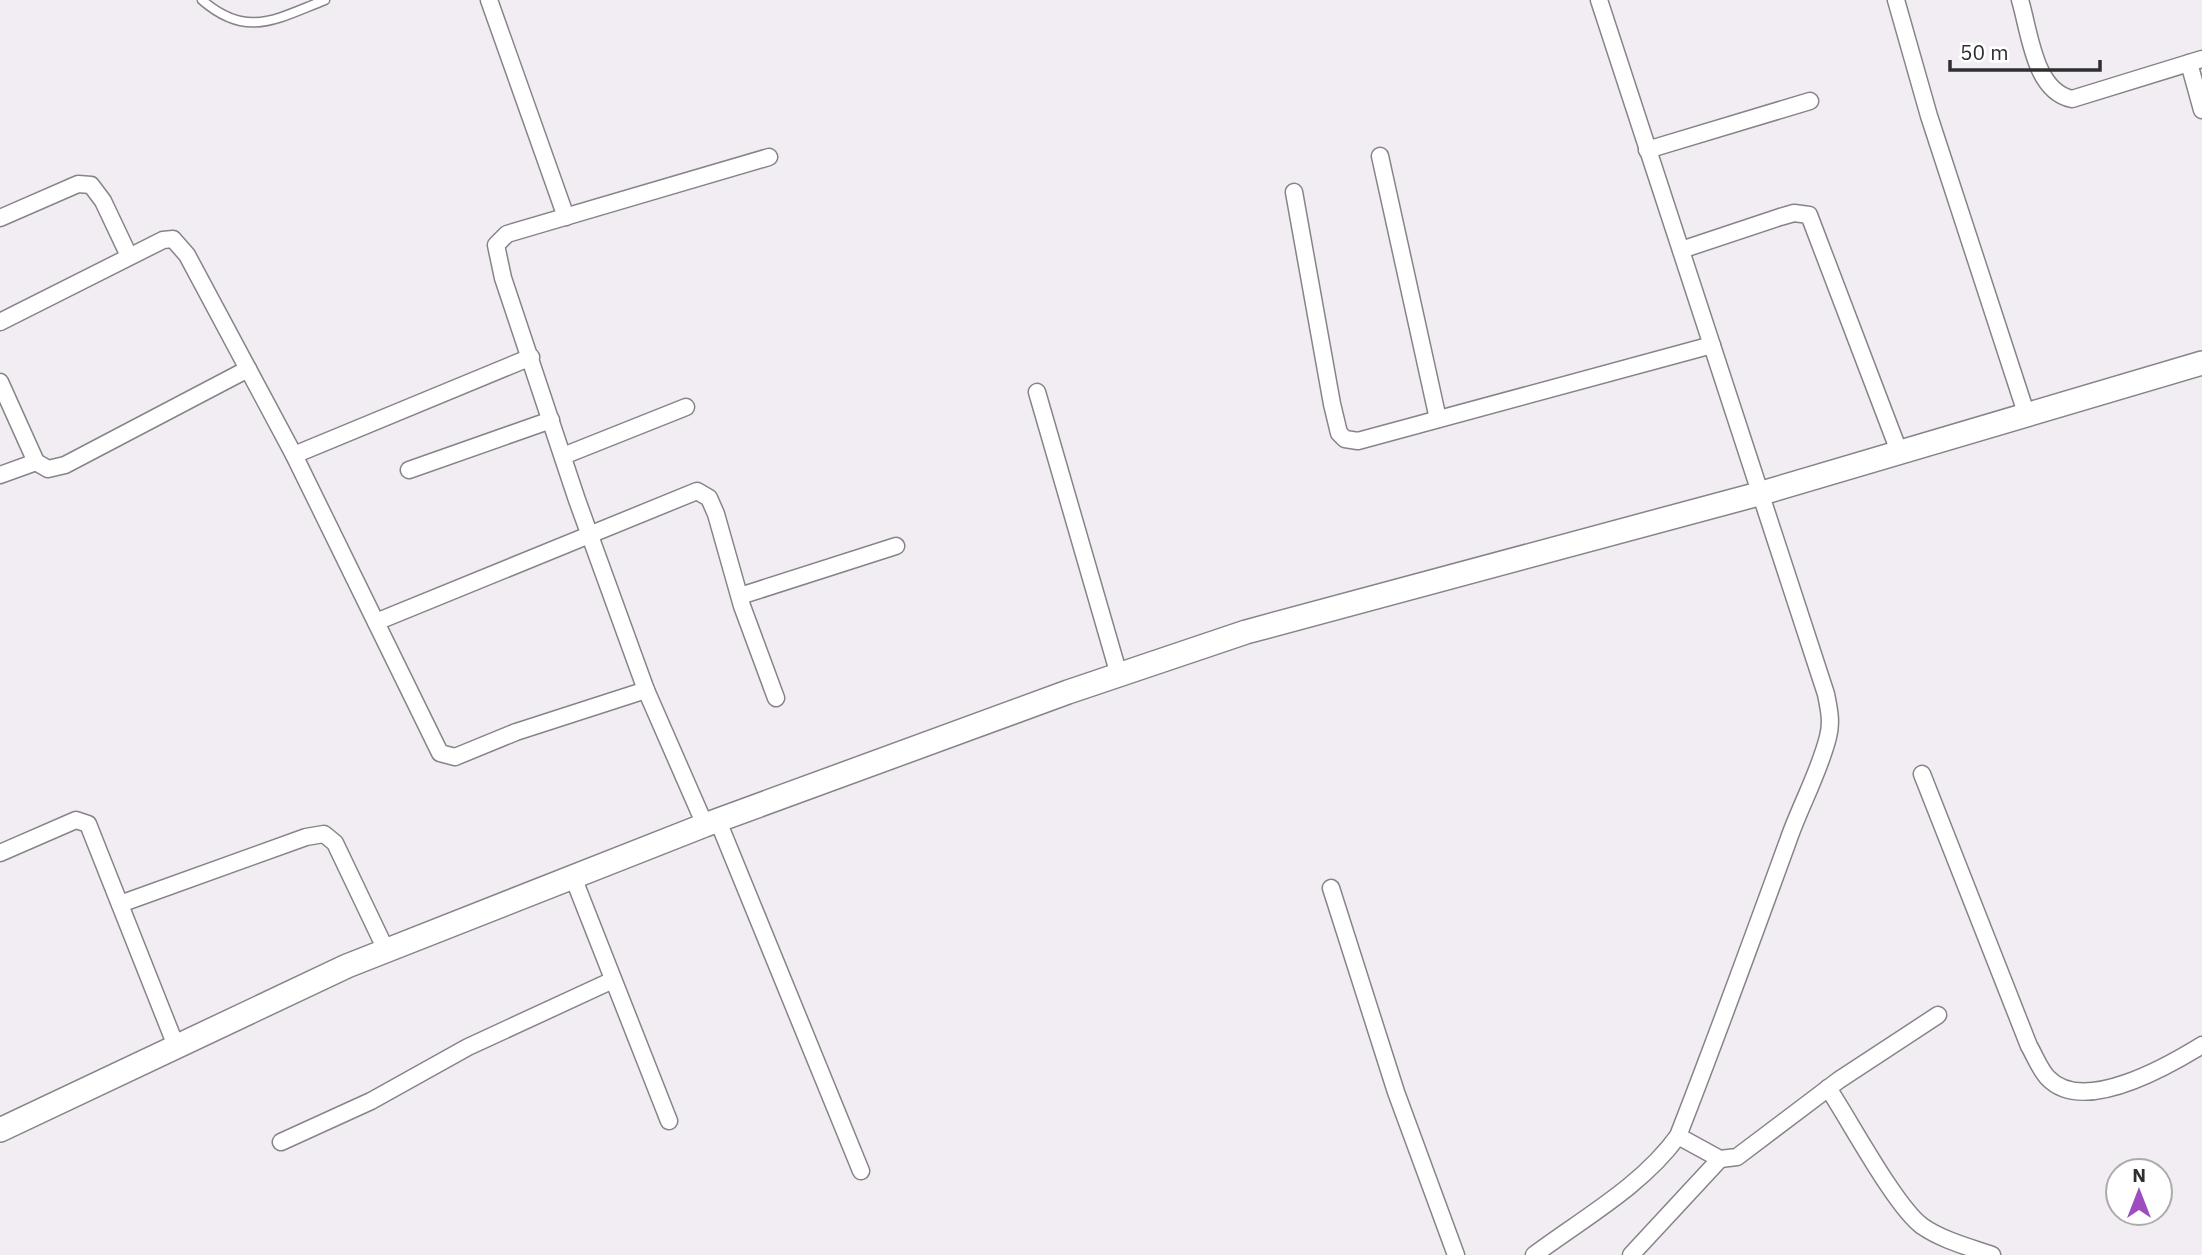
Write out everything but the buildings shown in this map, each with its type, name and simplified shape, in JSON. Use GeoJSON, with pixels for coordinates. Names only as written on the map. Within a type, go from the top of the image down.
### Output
{"type":"FeatureCollection","features":[{"type":"Feature","properties":{"kind":"main road"},"geometry":{"type":"LineString","coordinates":[[0,1130],[386,950],[712,823],[1119,675],[1300,616],[1762,493],[2202,363]]}},
{"type":"Feature","properties":{"kind":"street"},"geometry":{"type":"LineString","coordinates":[[489,0],[565,217]]}},
{"type":"Feature","properties":{"kind":"street"},"geometry":{"type":"LineString","coordinates":[[1534,1255],[1625,1188],[1665,1153],[1678,1136],[1726,1015],[1794,825],[1811,788],[1829,734],[1830,718],[1826,694],[1762,493],[1599,0]]}},
{"type":"Feature","properties":{"kind":"street"},"geometry":{"type":"LineString","coordinates":[[1896,0],[1928,116],[2028,416]]}},
{"type":"Feature","properties":{"kind":"street"},"geometry":{"type":"LineString","coordinates":[[2020,0],[2043,78],[2059,96],[2072,99],[2195,61],[2202,110]]}},
{"type":"Feature","properties":{"kind":"street"},"geometry":{"type":"LineString","coordinates":[[1647,150],[1810,101]]}},
{"type":"Feature","properties":{"kind":"street"},"geometry":{"type":"LineString","coordinates":[[1380,156],[1438,419]]}},
{"type":"Feature","properties":{"kind":"street"},"geometry":{"type":"LineString","coordinates":[[769,157],[507,234],[496,245],[503,278],[590,536],[646,690],[712,823],[861,1171]]}},
{"type":"Feature","properties":{"kind":"street"},"geometry":{"type":"LineString","coordinates":[[0,218],[78,184],[91,185],[103,201],[129,256]]}},
{"type":"Feature","properties":{"kind":"street"},"geometry":{"type":"LineString","coordinates":[[1294,192],[1339,433],[1345,439],[1358,441],[1713,345]]}},
{"type":"Feature","properties":{"kind":"street"},"geometry":{"type":"LineString","coordinates":[[1681,250],[1787,215],[1809,215],[1900,454]]}},
{"type":"Feature","properties":{"kind":"street"},"geometry":{"type":"LineString","coordinates":[[0,322],[129,256],[163,240],[173,239],[180,243],[295,455],[436,747],[448,756],[455,757],[516,732],[646,690]]}},
{"type":"Feature","properties":{"kind":"street"},"geometry":{"type":"LineString","coordinates":[[295,455],[531,357]]}},
{"type":"Feature","properties":{"kind":"street"},"geometry":{"type":"LineString","coordinates":[[0,383],[36,462],[48,469],[65,465],[248,369]]}},
{"type":"Feature","properties":{"kind":"street"},"geometry":{"type":"LineString","coordinates":[[1037,392],[1119,675]]}},
{"type":"Feature","properties":{"kind":"street"},"geometry":{"type":"LineString","coordinates":[[563,456],[685,407]]}},
{"type":"Feature","properties":{"kind":"street"},"geometry":{"type":"LineString","coordinates":[[409,470],[551,420]]}},
{"type":"Feature","properties":{"kind":"street"},"geometry":{"type":"LineString","coordinates":[[0,475],[36,462]]}},
{"type":"Feature","properties":{"kind":"street"},"geometry":{"type":"LineString","coordinates":[[376,622],[590,536],[691,492],[703,492],[716,514],[740,596],[776,698]]}},
{"type":"Feature","properties":{"kind":"street"},"geometry":{"type":"LineString","coordinates":[[740,596],[896,546]]}},
{"type":"Feature","properties":{"kind":"street"},"geometry":{"type":"LineString","coordinates":[[1922,774],[2029,1046],[2048,1078],[2065,1090],[2084,1093],[2115,1087],[2169,1066],[2202,1045]]}},
{"type":"Feature","properties":{"kind":"street"},"geometry":{"type":"LineString","coordinates":[[0,853],[69,823],[83,821],[90,828],[176,1046]]}},
{"type":"Feature","properties":{"kind":"street"},"geometry":{"type":"LineString","coordinates":[[120,904],[306,837],[324,834],[335,843],[386,950]]}},
{"type":"Feature","properties":{"kind":"street"},"geometry":{"type":"LineString","coordinates":[[573,877],[669,1121]]}},
{"type":"Feature","properties":{"kind":"street"},"geometry":{"type":"LineString","coordinates":[[1331,888],[1395,1092],[1456,1255]]}},
{"type":"Feature","properties":{"kind":"street"},"geometry":{"type":"LineString","coordinates":[[281,1142],[370,1101],[468,1047],[613,980]]}},
{"type":"Feature","properties":{"kind":"street"},"geometry":{"type":"LineString","coordinates":[[1678,1136],[1720,1159],[1737,1157],[1828,1088],[1938,1015]]}},
{"type":"Feature","properties":{"kind":"street"},"geometry":{"type":"LineString","coordinates":[[1828,1088],[1893,1189],[1920,1225],[1940,1236],[1992,1255]]}},
{"type":"Feature","properties":{"kind":"street"},"geometry":{"type":"LineString","coordinates":[[1631,1255],[1720,1159]]}},
{"type":"Feature","properties":{"kind":"lane"},"geometry":{"type":"LineString","coordinates":[[202,0],[226,18],[243,23],[263,23],[325,0]]}}]}
